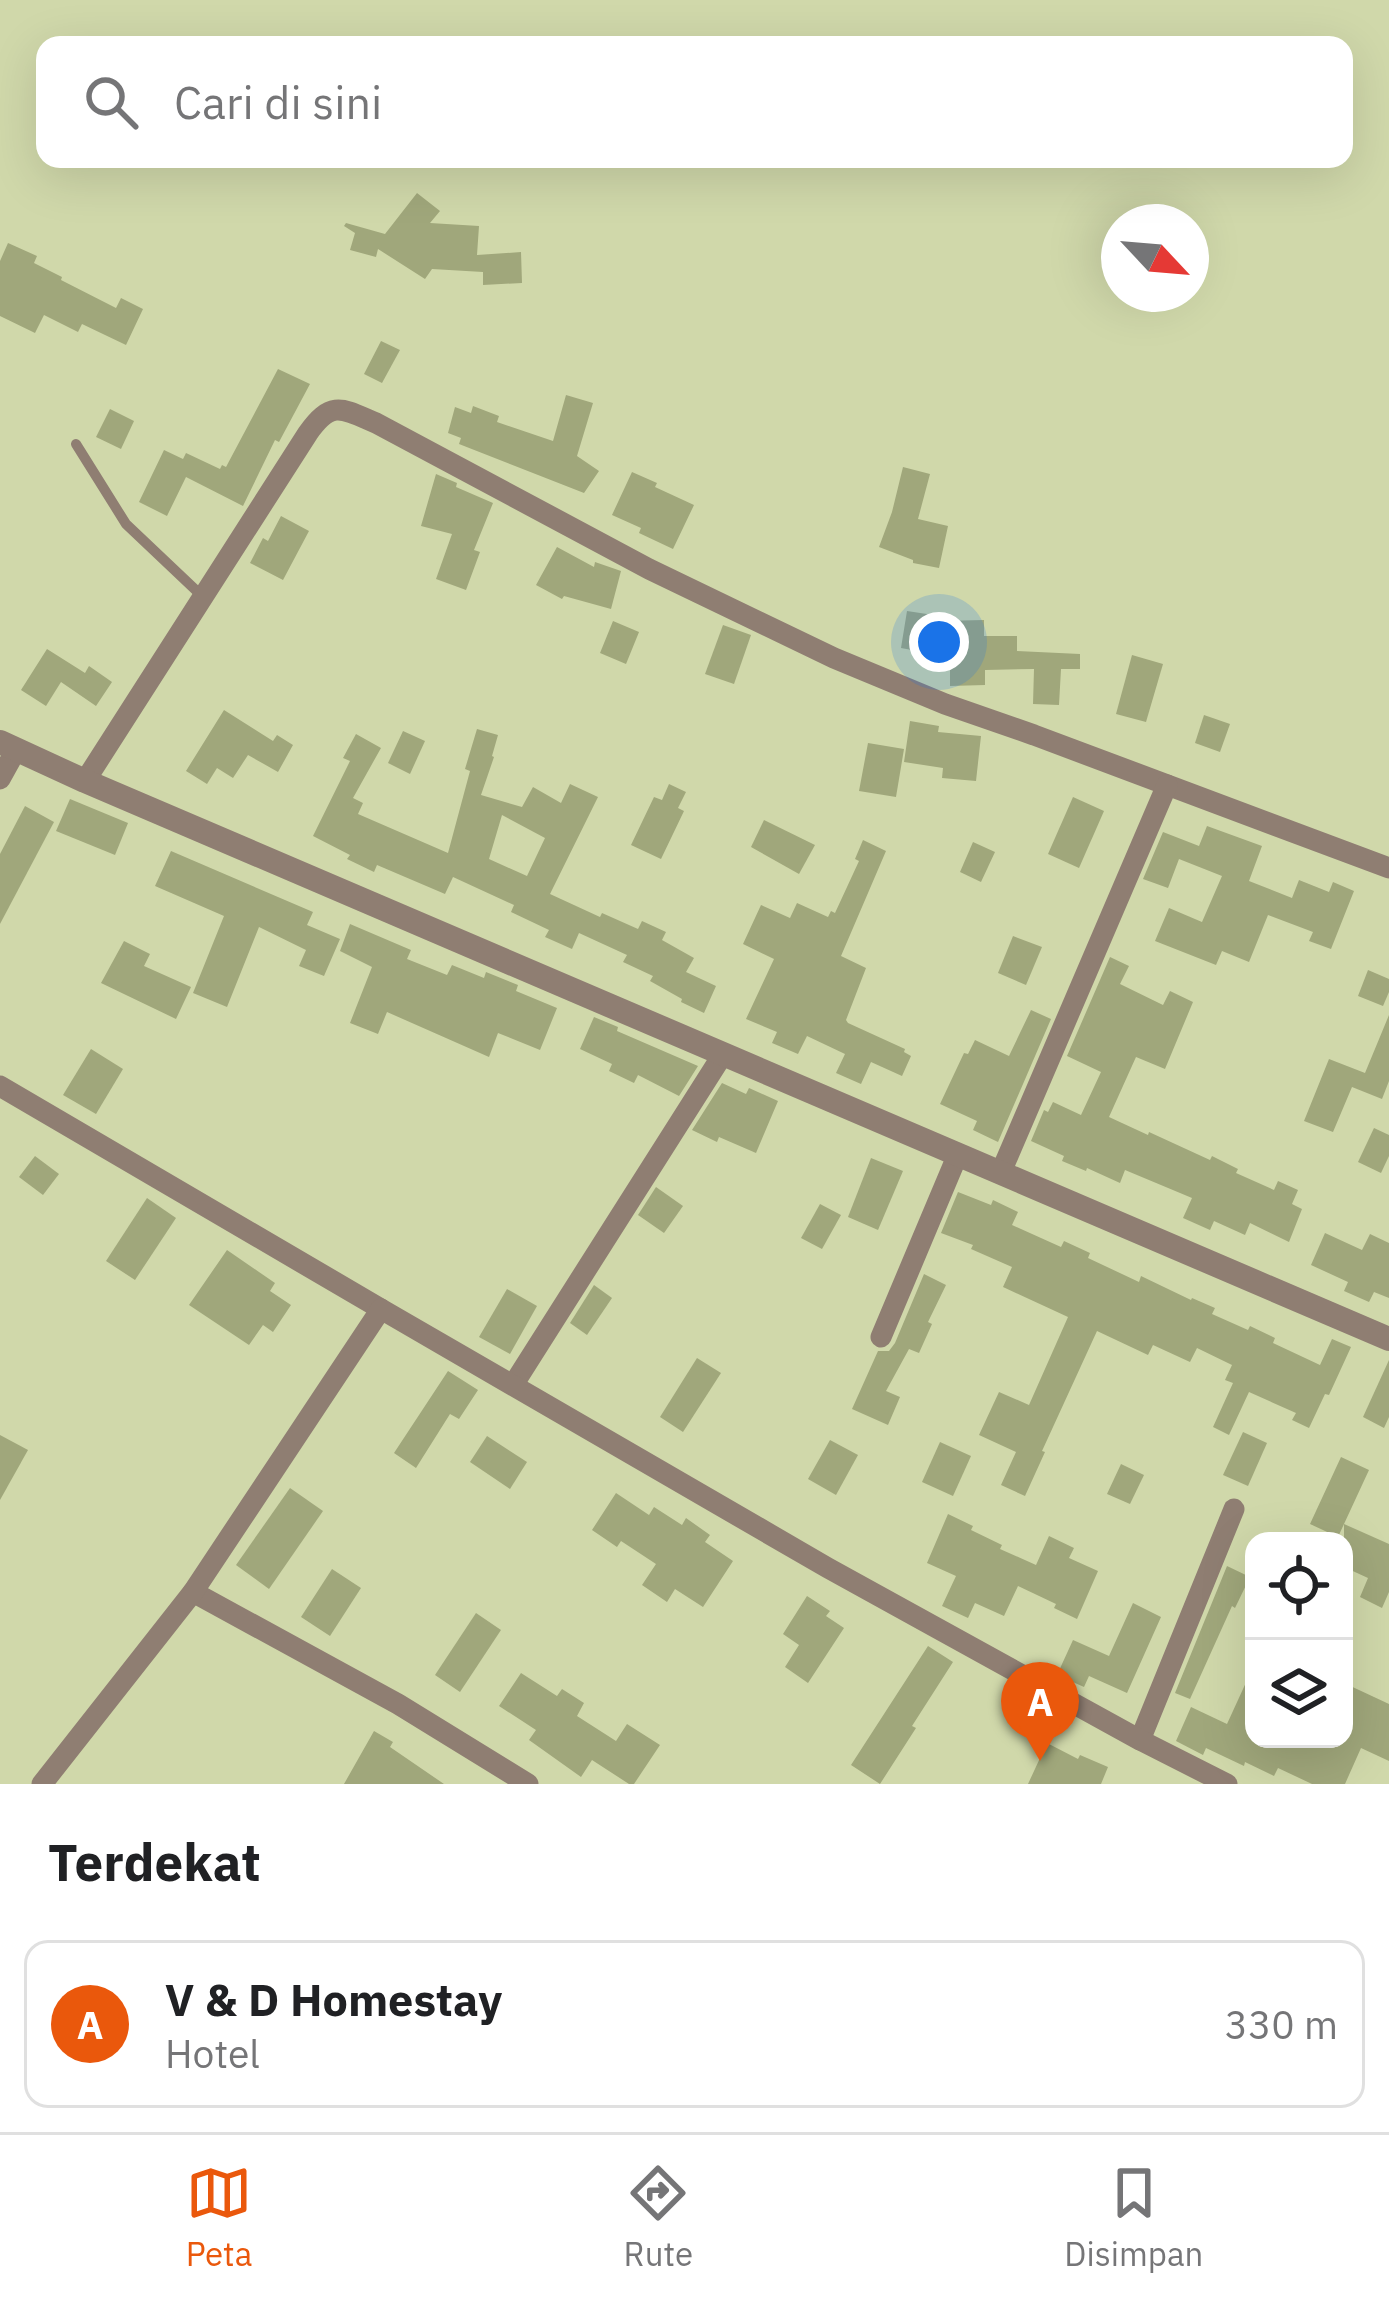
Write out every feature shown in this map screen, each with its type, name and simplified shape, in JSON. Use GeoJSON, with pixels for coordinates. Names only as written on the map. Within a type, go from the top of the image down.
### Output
{"type":"FeatureCollection","features":[{"type":"Feature","properties":{"kind":"street"},"geometry":{"type":"LineString","coordinates":[[85,782],[317,420],[338,409],[376,423],[649,569],[814,649],[945,704],[1389,868]]}},
{"type":"Feature","properties":{"kind":"street"},"geometry":{"type":"LineString","coordinates":[[0,779],[8,746],[1389,1339]]}},
{"type":"Feature","properties":{"kind":"street"},"geometry":{"type":"LineString","coordinates":[[1001,1172],[1167,785]]}},
{"type":"Feature","properties":{"kind":"street"},"geometry":{"type":"LineString","coordinates":[[513,1385],[723,1054]]}},
{"type":"Feature","properties":{"kind":"street"},"geometry":{"type":"LineString","coordinates":[[0,1086],[828,1568],[1227,1784]]}},
{"type":"Feature","properties":{"kind":"street"},"geometry":{"type":"LineString","coordinates":[[880,1337],[958,1154]]}},
{"type":"Feature","properties":{"kind":"street"},"geometry":{"type":"LineString","coordinates":[[42,1784],[193,1592],[381,1309]]}},
{"type":"Feature","properties":{"kind":"street"},"geometry":{"type":"LineString","coordinates":[[1140,1740],[1234,1509]]}},
{"type":"Feature","properties":{"kind":"street"},"geometry":{"type":"LineString","coordinates":[[193,1592],[398,1704],[528,1784]]}},
{"type":"Feature","properties":{"kind":"lane"},"geometry":{"type":"LineString","coordinates":[[76,444],[127,524],[202,596]]}},
{"type":"Feature","properties":{"kind":"building"},"geometry":{"type":"Polygon","coordinates":[[[417,193],[440,211],[430,223],[479,226],[477,255],[521,252],[522,283],[483,285],[483,272],[432,269],[425,279],[378,249],[376,257],[350,250],[355,233],[346,223],[385,234],[417,193]]]}},
{"type":"Feature","properties":{"kind":"building"},"geometry":{"type":"Polygon","coordinates":[[[8,243],[37,256],[34,263],[61,280],[116,308],[121,298],[143,309],[126,345],[82,324],[78,332],[44,315],[35,333],[0,316],[0,261],[8,243]]]}},
{"type":"Feature","properties":{"kind":"building"},"geometry":{"type":"Polygon","coordinates":[[[381,341],[400,350],[382,383],[364,374],[381,341]]]}},
{"type":"Feature","properties":{"kind":"building"},"geometry":{"type":"Polygon","coordinates":[[[278,369],[310,384],[279,442],[275,440],[243,506],[186,477],[167,516],[139,502],[164,450],[183,459],[186,453],[220,469],[226,467],[278,369]]]}},
{"type":"Feature","properties":{"kind":"building"},"geometry":{"type":"Polygon","coordinates":[[[566,395],[593,403],[577,456],[599,471],[584,493],[459,444],[461,438],[448,433],[455,407],[471,413],[473,406],[499,416],[497,422],[553,441],[566,395]]]}},
{"type":"Feature","properties":{"kind":"building"},"geometry":{"type":"Polygon","coordinates":[[[110,409],[134,421],[121,449],[96,437],[110,409]]]}},
{"type":"Feature","properties":{"kind":"building"},"geometry":{"type":"Polygon","coordinates":[[[903,467],[930,474],[918,519],[948,526],[939,568],[913,563],[879,547],[903,467]]]}},
{"type":"Feature","properties":{"kind":"building"},"geometry":{"type":"Polygon","coordinates":[[[632,472],[694,505],[673,549],[612,515],[632,472]]]}},
{"type":"Feature","properties":{"kind":"building"},"geometry":{"type":"Polygon","coordinates":[[[436,474],[493,503],[474,550],[480,552],[466,590],[436,579],[452,534],[421,526],[436,474]]]}},
{"type":"Feature","properties":{"kind":"building"},"geometry":{"type":"Polygon","coordinates":[[[281,516],[309,531],[283,580],[250,563],[281,516]]]}},
{"type":"Feature","properties":{"kind":"building"},"geometry":{"type":"Polygon","coordinates":[[[557,547],[594,567],[595,562],[621,571],[611,609],[562,599],[536,585],[557,547]]]}},
{"type":"Feature","properties":{"kind":"building"},"geometry":{"type":"Polygon","coordinates":[[[907,611],[940,616],[939,621],[984,620],[984,636],[1017,636],[1017,651],[1080,654],[1080,669],[1061,669],[1059,705],[1033,704],[1034,669],[985,670],[985,685],[950,686],[950,657],[901,648],[907,611]]]}},
{"type":"Feature","properties":{"kind":"building"},"geometry":{"type":"Polygon","coordinates":[[[613,621],[639,632],[626,664],[600,653],[613,621]]]}},
{"type":"Feature","properties":{"kind":"building"},"geometry":{"type":"Polygon","coordinates":[[[723,625],[751,635],[734,684],[705,674],[723,625]]]}},
{"type":"Feature","properties":{"kind":"building"},"geometry":{"type":"Polygon","coordinates":[[[47,649],[85,673],[89,666],[112,682],[96,706],[61,682],[46,706],[21,690],[47,649]]]}},
{"type":"Feature","properties":{"kind":"building"},"geometry":{"type":"Polygon","coordinates":[[[1132,655],[1163,664],[1146,722],[1116,714],[1132,655]]]}},
{"type":"Feature","properties":{"kind":"building"},"geometry":{"type":"Polygon","coordinates":[[[224,710],[273,741],[277,735],[293,745],[278,772],[248,755],[233,778],[217,768],[207,784],[186,771],[224,710]]]}},
{"type":"Feature","properties":{"kind":"building"},"geometry":{"type":"Polygon","coordinates":[[[1204,715],[1230,724],[1220,752],[1195,743],[1204,715]]]}},
{"type":"Feature","properties":{"kind":"building"},"geometry":{"type":"Polygon","coordinates":[[[910,721],[939,726],[938,732],[981,736],[976,781],[942,778],[943,768],[904,762],[910,721]]]}},
{"type":"Feature","properties":{"kind":"building"},"geometry":{"type":"Polygon","coordinates":[[[477,729],[498,735],[481,795],[522,807],[533,787],[561,803],[570,784],[598,797],[550,894],[600,917],[602,913],[638,929],[642,921],[666,932],[662,940],[694,958],[686,972],[716,986],[704,1013],[650,981],[653,976],[623,962],[627,955],[579,933],[572,949],[545,937],[549,930],[511,912],[514,905],[453,877],[445,894],[377,865],[374,872],[313,836],[350,761],[343,758],[356,734],[381,748],[353,798],[363,803],[358,814],[448,853],[470,771],[465,769],[477,729]],[[502,815],[489,859],[527,876],[545,838],[502,815]]]}},
{"type":"Feature","properties":{"kind":"building"},"geometry":{"type":"Polygon","coordinates":[[[403,731],[425,741],[410,774],[388,763],[403,731]]]}},
{"type":"Feature","properties":{"kind":"building"},"geometry":{"type":"Polygon","coordinates":[[[868,743],[904,749],[896,797],[859,791],[868,743]]]}},
{"type":"Feature","properties":{"kind":"building"},"geometry":{"type":"Polygon","coordinates":[[[669,784],[686,792],[678,808],[684,811],[661,859],[631,845],[654,797],[662,800],[669,784]]]}},
{"type":"Feature","properties":{"kind":"building"},"geometry":{"type":"Polygon","coordinates":[[[1073,797],[1104,811],[1079,868],[1048,854],[1073,797]]]}},
{"type":"Feature","properties":{"kind":"building"},"geometry":{"type":"Polygon","coordinates":[[[70,799],[128,823],[115,855],[56,831],[70,799]]]}},
{"type":"Feature","properties":{"kind":"building"},"geometry":{"type":"Polygon","coordinates":[[[25,806],[54,822],[0,924],[0,854],[25,806]]]}},
{"type":"Feature","properties":{"kind":"building"},"geometry":{"type":"Polygon","coordinates":[[[764,820],[815,845],[799,874],[751,847],[764,820]]]}},
{"type":"Feature","properties":{"kind":"building"},"geometry":{"type":"Polygon","coordinates":[[[1207,826],[1262,846],[1249,881],[1292,898],[1299,880],[1329,892],[1333,882],[1354,891],[1331,949],[1309,941],[1313,932],[1268,915],[1249,962],[1222,951],[1216,965],[1155,941],[1169,908],[1202,922],[1222,876],[1179,859],[1168,888],[1143,879],[1163,832],[1199,846],[1207,826]]]}},
{"type":"Feature","properties":{"kind":"building"},"geometry":{"type":"Polygon","coordinates":[[[863,840],[886,851],[841,956],[866,968],[846,1020],[911,1056],[902,1076],[871,1062],[861,1084],[836,1073],[845,1054],[807,1036],[798,1054],[772,1043],[777,1032],[746,1019],[774,959],[743,944],[761,905],[790,918],[797,903],[828,917],[831,911],[835,913],[859,861],[855,859],[863,840]]]}},
{"type":"Feature","properties":{"kind":"building"},"geometry":{"type":"Polygon","coordinates":[[[973,842],[995,852],[981,882],[960,872],[973,842]]]}},
{"type":"Feature","properties":{"kind":"building"},"geometry":{"type":"Polygon","coordinates":[[[171,851],[313,912],[307,925],[340,939],[324,976],[299,966],[306,950],[259,927],[227,1007],[193,993],[224,916],[155,886],[171,851]]]}},
{"type":"Feature","properties":{"kind":"building"},"geometry":{"type":"Polygon","coordinates":[[[350,924],[411,950],[407,959],[447,975],[452,965],[484,978],[486,972],[557,1008],[540,1050],[498,1033],[489,1057],[387,1012],[378,1034],[350,1023],[372,967],[340,951],[350,924]]]}},
{"type":"Feature","properties":{"kind":"building"},"geometry":{"type":"Polygon","coordinates":[[[1013,936],[1042,947],[1026,985],[998,973],[1013,936]]]}},
{"type":"Feature","properties":{"kind":"building"},"geometry":{"type":"Polygon","coordinates":[[[124,941],[150,954],[144,966],[191,987],[176,1019],[101,983],[124,941]]]}},
{"type":"Feature","properties":{"kind":"building"},"geometry":{"type":"Polygon","coordinates":[[[1110,957],[1129,966],[1120,984],[1163,1005],[1170,991],[1193,1002],[1165,1069],[1136,1057],[1109,1117],[1210,1160],[1212,1156],[1274,1190],[1278,1181],[1298,1190],[1292,1204],[1302,1209],[1289,1242],[1250,1223],[1245,1235],[1214,1221],[1210,1230],[1183,1218],[1192,1198],[1125,1170],[1120,1183],[1086,1171],[1031,1141],[1044,1110],[1048,1112],[1053,1102],[1081,1115],[1101,1072],[1067,1056],[1110,957]]]}},
{"type":"Feature","properties":{"kind":"building"},"geometry":{"type":"Polygon","coordinates":[[[1368,970],[1389,979],[1383,1006],[1358,996],[1368,970]]]}},
{"type":"Feature","properties":{"kind":"building"},"geometry":{"type":"Polygon","coordinates":[[[1031,1010],[1051,1019],[998,1142],[973,1130],[977,1121],[940,1104],[975,1040],[1009,1056],[1031,1010]]]}},
{"type":"Feature","properties":{"kind":"building"},"geometry":{"type":"Polygon","coordinates":[[[1389,1015],[1389,1081],[1382,1099],[1352,1087],[1333,1132],[1304,1121],[1329,1059],[1365,1073],[1389,1015]]]}},
{"type":"Feature","properties":{"kind":"building"},"geometry":{"type":"Polygon","coordinates":[[[594,1017],[698,1066],[679,1096],[638,1075],[634,1083],[609,1071],[612,1064],[580,1049],[594,1017]]]}},
{"type":"Feature","properties":{"kind":"building"},"geometry":{"type":"Polygon","coordinates":[[[91,1049],[123,1069],[96,1114],[63,1095],[91,1049]]]}},
{"type":"Feature","properties":{"kind":"building"},"geometry":{"type":"Polygon","coordinates":[[[722,1083],[778,1101],[756,1153],[692,1130],[722,1083]]]}},
{"type":"Feature","properties":{"kind":"building"},"geometry":{"type":"Polygon","coordinates":[[[1374,1128],[1389,1135],[1389,1156],[1381,1173],[1358,1162],[1374,1128]]]}},
{"type":"Feature","properties":{"kind":"building"},"geometry":{"type":"Polygon","coordinates":[[[35,1156],[59,1174],[43,1195],[19,1177],[35,1156]]]}},
{"type":"Feature","properties":{"kind":"building"},"geometry":{"type":"Polygon","coordinates":[[[871,1158],[903,1171],[878,1230],[848,1217],[871,1158]]]}},
{"type":"Feature","properties":{"kind":"building"},"geometry":{"type":"Polygon","coordinates":[[[656,1187],[683,1206],[664,1233],[638,1215],[656,1187]]]}},
{"type":"Feature","properties":{"kind":"building"},"geometry":{"type":"Polygon","coordinates":[[[958,1192],[991,1205],[993,1200],[1018,1212],[1012,1225],[1061,1247],[1064,1241],[1139,1282],[1141,1276],[1215,1308],[1212,1314],[1248,1330],[1250,1326],[1275,1338],[1273,1343],[1320,1365],[1332,1339],[1351,1347],[1309,1428],[1292,1420],[1296,1413],[1249,1392],[1229,1435],[1213,1427],[1233,1383],[1225,1380],[1232,1365],[1197,1348],[1190,1362],[1153,1345],[1148,1355],[1097,1331],[1025,1496],[1001,1485],[1016,1452],[979,1435],[999,1392],[1029,1405],[1068,1317],[1003,1287],[1012,1267],[941,1233],[958,1192]]]}},
{"type":"Feature","properties":{"kind":"building"},"geometry":{"type":"Polygon","coordinates":[[[147,1198],[176,1218],[135,1280],[106,1261],[147,1198]]]}},
{"type":"Feature","properties":{"kind":"building"},"geometry":{"type":"Polygon","coordinates":[[[820,1204],[841,1215],[822,1249],[801,1238],[820,1204]]]}},
{"type":"Feature","properties":{"kind":"building"},"geometry":{"type":"Polygon","coordinates":[[[1325,1233],[1362,1250],[1370,1234],[1389,1243],[1389,1298],[1374,1292],[1369,1302],[1344,1291],[1348,1282],[1311,1265],[1325,1233]]]}},
{"type":"Feature","properties":{"kind":"building"},"geometry":{"type":"Polygon","coordinates":[[[227,1250],[275,1283],[270,1291],[291,1305],[273,1332],[263,1325],[249,1345],[189,1305],[227,1250]]]}},
{"type":"Feature","properties":{"kind":"building"},"geometry":{"type":"Polygon","coordinates":[[[924,1274],[946,1285],[919,1353],[909,1349],[886,1391],[900,1397],[888,1425],[852,1409],[878,1351],[889,1351],[895,1343],[924,1274]]]}},
{"type":"Feature","properties":{"kind":"building"},"geometry":{"type":"Polygon","coordinates":[[[594,1285],[612,1298],[587,1335],[570,1323],[594,1285]]]}},
{"type":"Feature","properties":{"kind":"building"},"geometry":{"type":"Polygon","coordinates":[[[507,1289],[537,1306],[510,1354],[479,1337],[507,1289]]]}},
{"type":"Feature","properties":{"kind":"building"},"geometry":{"type":"Polygon","coordinates":[[[697,1358],[721,1373],[683,1432],[660,1417],[697,1358]]]}},
{"type":"Feature","properties":{"kind":"building"},"geometry":{"type":"Polygon","coordinates":[[[1389,1360],[1389,1417],[1384,1428],[1363,1417],[1389,1360]]]}},
{"type":"Feature","properties":{"kind":"building"},"geometry":{"type":"Polygon","coordinates":[[[448,1371],[478,1390],[459,1419],[450,1414],[416,1468],[394,1453],[448,1371]]]}},
{"type":"Feature","properties":{"kind":"building"},"geometry":{"type":"Polygon","coordinates":[[[1243,1432],[1267,1443],[1248,1486],[1223,1475],[1243,1432]]]}},
{"type":"Feature","properties":{"kind":"building"},"geometry":{"type":"Polygon","coordinates":[[[0,1435],[28,1450],[0,1500],[0,1435]]]}},
{"type":"Feature","properties":{"kind":"building"},"geometry":{"type":"Polygon","coordinates":[[[487,1436],[527,1462],[510,1489],[470,1462],[487,1436]]]}},
{"type":"Feature","properties":{"kind":"building"},"geometry":{"type":"Polygon","coordinates":[[[830,1440],[858,1455],[836,1495],[808,1479],[830,1440]]]}},
{"type":"Feature","properties":{"kind":"building"},"geometry":{"type":"Polygon","coordinates":[[[940,1442],[971,1456],[953,1496],[922,1482],[940,1442]]]}},
{"type":"Feature","properties":{"kind":"building"},"geometry":{"type":"Polygon","coordinates":[[[1341,1457],[1369,1470],[1340,1532],[1310,1524],[1341,1457]]]}},
{"type":"Feature","properties":{"kind":"building"},"geometry":{"type":"Polygon","coordinates":[[[1121,1464],[1144,1475],[1130,1504],[1107,1494],[1121,1464]]]}},
{"type":"Feature","properties":{"kind":"building"},"geometry":{"type":"Polygon","coordinates":[[[290,1488],[323,1511],[269,1589],[236,1565],[290,1488]]]}},
{"type":"Feature","properties":{"kind":"building"},"geometry":{"type":"Polygon","coordinates":[[[616,1493],[649,1515],[654,1507],[682,1525],[686,1518],[710,1535],[705,1542],[733,1561],[703,1607],[675,1589],[667,1602],[642,1585],[656,1564],[621,1541],[617,1547],[592,1530],[616,1493]]]}},
{"type":"Feature","properties":{"kind":"building"},"geometry":{"type":"Polygon","coordinates":[[[948,1514],[1002,1545],[1000,1549],[1036,1565],[1049,1536],[1074,1548],[1069,1558],[1098,1571],[1077,1619],[1018,1586],[1004,1616],[975,1603],[968,1618],[942,1606],[956,1576],[927,1563],[948,1514]]]}},
{"type":"Feature","properties":{"kind":"building"},"geometry":{"type":"Polygon","coordinates":[[[1344,1524],[1389,1544],[1389,1592],[1382,1608],[1360,1597],[1368,1578],[1353,1571],[1353,1532],[1344,1532],[1344,1524]]]}},
{"type":"Feature","properties":{"kind":"building"},"geometry":{"type":"Polygon","coordinates":[[[1227,1566],[1245,1575],[1245,1587],[1190,1699],[1175,1693],[1227,1566]]]}},
{"type":"Feature","properties":{"kind":"building"},"geometry":{"type":"Polygon","coordinates":[[[332,1569],[361,1588],[330,1636],[301,1617],[332,1569]]]}},
{"type":"Feature","properties":{"kind":"building"},"geometry":{"type":"Polygon","coordinates":[[[807,1596],[830,1611],[826,1616],[844,1628],[808,1683],[785,1667],[799,1645],[783,1634],[807,1596]]]}},
{"type":"Feature","properties":{"kind":"building"},"geometry":{"type":"Polygon","coordinates":[[[1133,1603],[1161,1617],[1127,1693],[1089,1676],[1084,1687],[1057,1675],[1073,1640],[1109,1656],[1133,1603]]]}},
{"type":"Feature","properties":{"kind":"building"},"geometry":{"type":"Polygon","coordinates":[[[476,1613],[501,1630],[460,1692],[435,1675],[476,1613]]]}},
{"type":"Feature","properties":{"kind":"building"},"geometry":{"type":"Polygon","coordinates":[[[928,1646],[953,1662],[880,1784],[851,1765],[928,1646]]]}},
{"type":"Feature","properties":{"kind":"building"},"geometry":{"type":"Polygon","coordinates":[[[521,1673],[557,1696],[562,1689],[584,1703],[577,1716],[616,1741],[627,1724],[660,1745],[634,1784],[592,1760],[581,1777],[529,1740],[536,1730],[499,1706],[521,1673]]]}},
{"type":"Feature","properties":{"kind":"building"},"geometry":{"type":"Polygon","coordinates":[[[1245,1685],[1245,1748],[1353,1748],[1353,1687],[1389,1704],[1389,1761],[1361,1748],[1345,1784],[1312,1784],[1278,1768],[1274,1776],[1245,1762],[1244,1766],[1206,1748],[1203,1755],[1176,1741],[1191,1707],[1227,1724],[1245,1685]]]}},
{"type":"Feature","properties":{"kind":"building"},"geometry":{"type":"Polygon","coordinates":[[[374,1731],[393,1742],[390,1747],[444,1784],[344,1784],[374,1731]]]}},
{"type":"Feature","properties":{"kind":"building"},"geometry":{"type":"Polygon","coordinates":[[[1047,1743],[1108,1767],[1101,1784],[1028,1784],[1047,1743]]]}},
{"type":"Feature","properties":{"kind":"place","name":"V & D Homestay"},"geometry":{"type":"Point","coordinates":[1040,1761]}}]}
